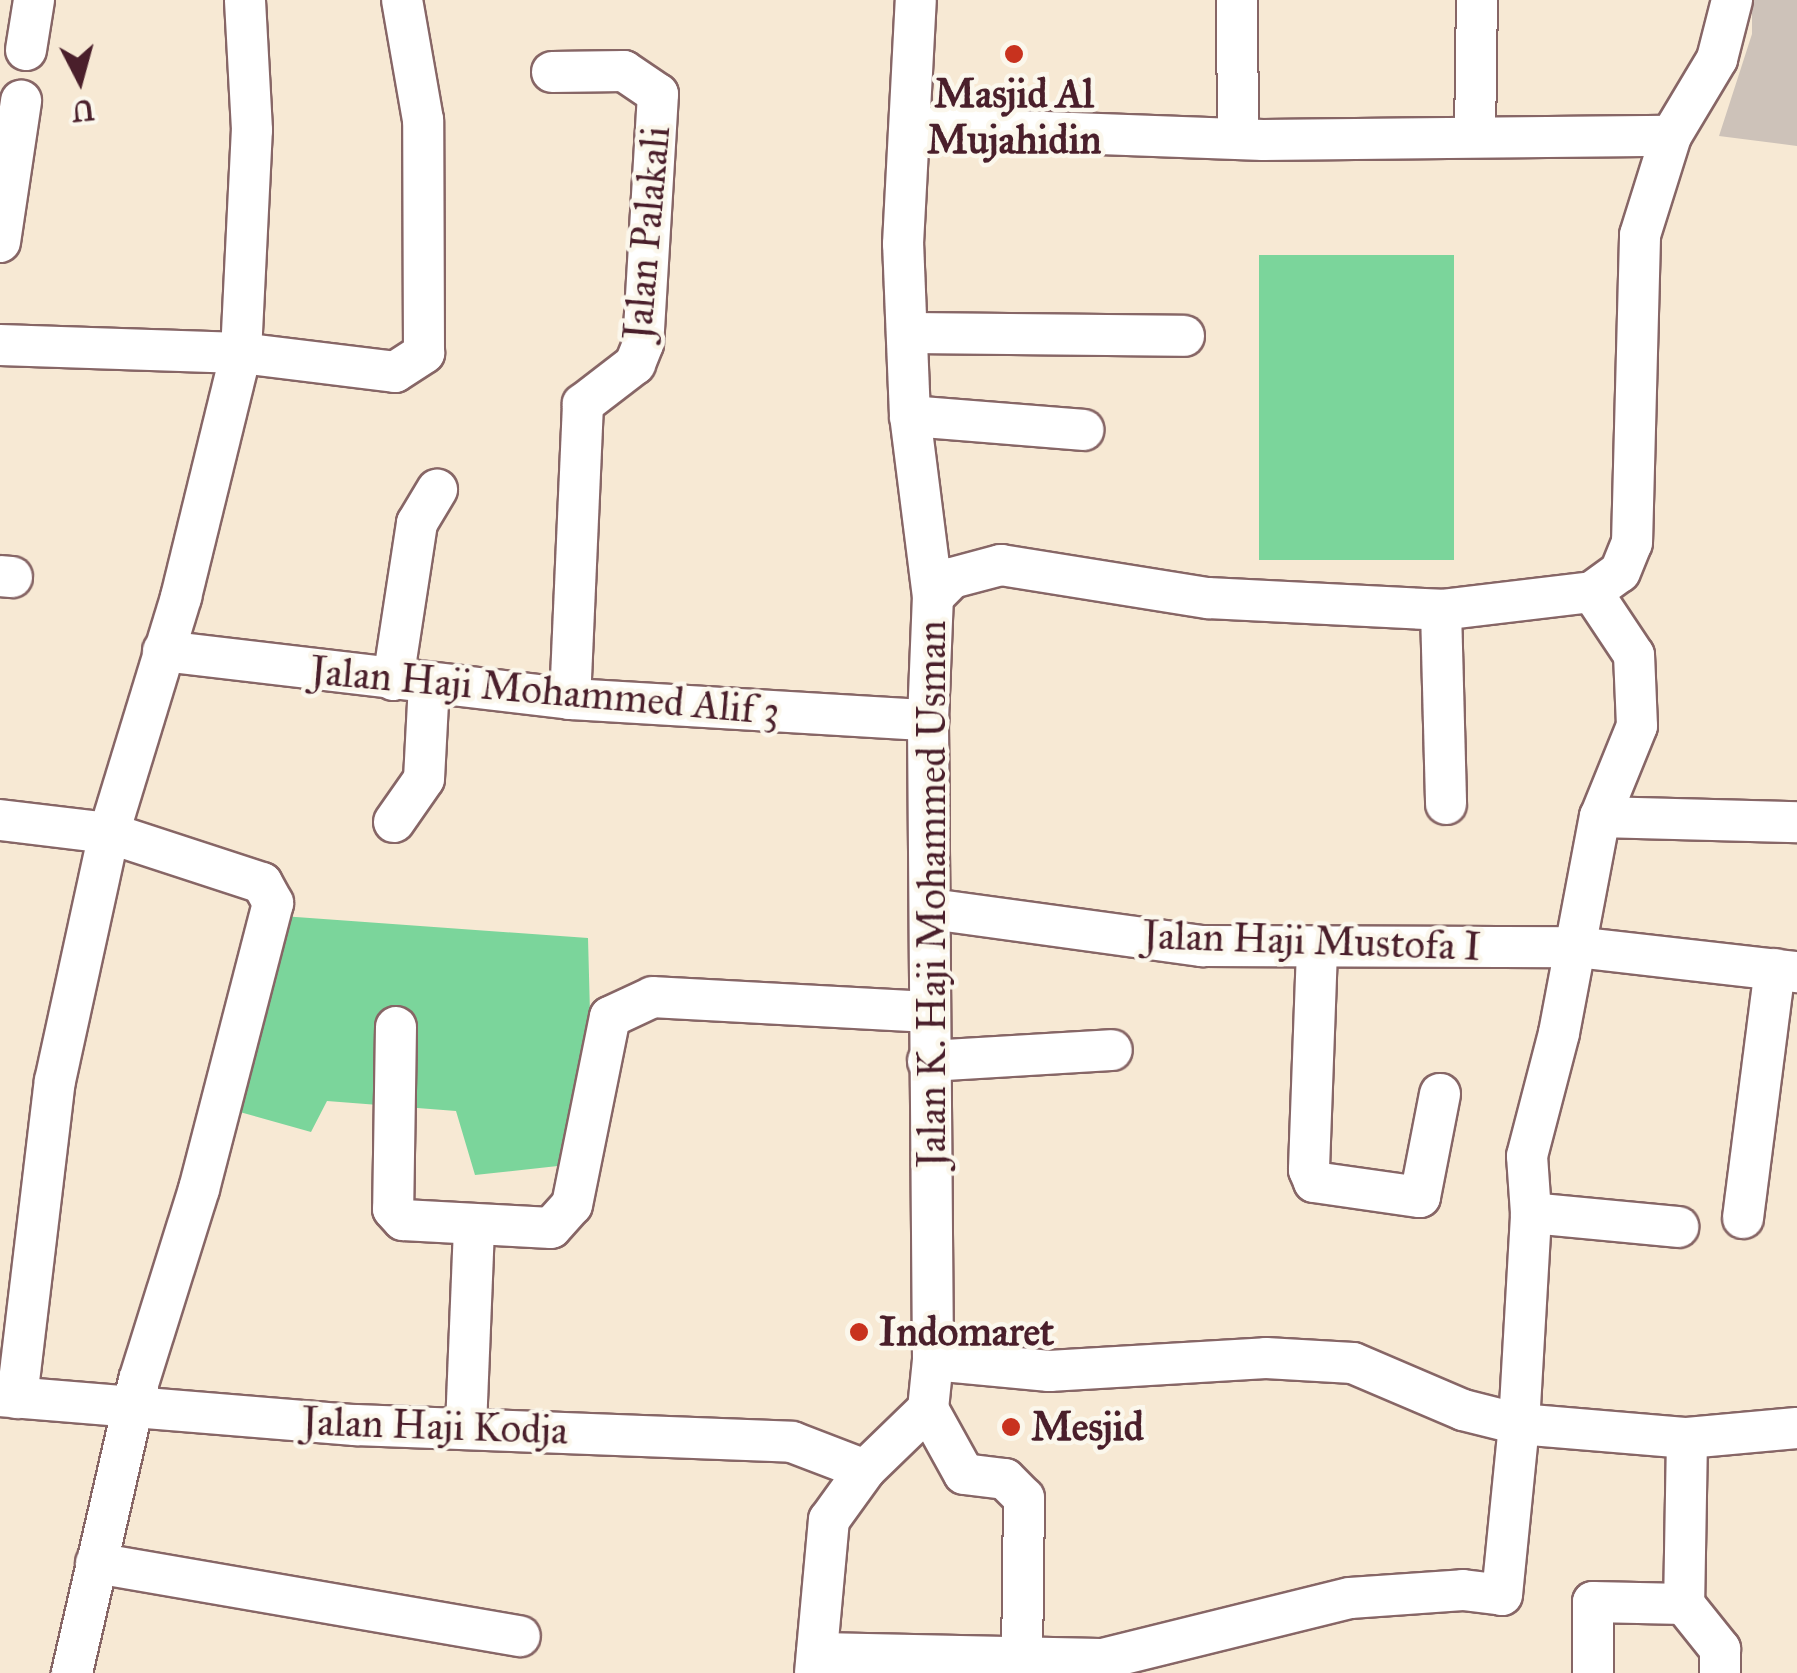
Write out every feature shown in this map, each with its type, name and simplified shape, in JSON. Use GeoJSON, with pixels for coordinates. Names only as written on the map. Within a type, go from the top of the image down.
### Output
{"type":"FeatureCollection","features":[{"type":"Feature","properties":{"kind":"street"},"geometry":{"type":"LineString","coordinates":[[26,50],[34,0]]}},
{"type":"Feature","properties":{"kind":"street"},"geometry":{"type":"LineString","coordinates":[[8,1397],[55,1082],[109,834],[163,651],[240,353],[252,130],[245,0]]}},
{"type":"Feature","properties":{"kind":"street"},"geometry":{"type":"LineString","coordinates":[[0,345],[240,353],[395,372],[424,353],[423,120],[402,0]]}},
{"type":"Feature","properties":{"kind":"street"},"geometry":{"type":"LineString","coordinates":[[916,0],[903,244],[910,416],[933,597]]}},
{"type":"Feature","properties":{"kind":"street"},"geometry":{"type":"LineString","coordinates":[[1237,0],[1238,136]]}},
{"type":"Feature","properties":{"kind":"street"},"geometry":{"type":"LineString","coordinates":[[1475,138],[1477,0]]}},
{"type":"Feature","properties":{"kind":"street"},"geometry":{"type":"LineString","coordinates":[[1022,1666],[1024,1498],[1005,1479],[964,1474],[928,1409],[865,1470],[829,1520],[816,1663],[1022,1666],[1102,1660],[1350,1598],[1464,1590],[1502,1595],[1519,1424],[1531,1213],[1527,1156],[1576,947],[1600,817],[1637,726],[1634,655],[1592,592],[1620,572],[1632,543],[1640,235],[1671,136],[1717,60],[1732,0]]}},
{"type":"Feature","properties":{"kind":"street","name":"Jalan Palakali"},"geometry":{"type":"LineString","coordinates":[[552,72],[624,71],[658,94],[642,344],[634,364],[583,404],[570,699]]}},
{"type":"Feature","properties":{"kind":"street"},"geometry":{"type":"LineString","coordinates":[[0,242],[20,100]]}},
{"type":"Feature","properties":{"kind":"street"},"geometry":{"type":"LineString","coordinates":[[910,128],[1238,136],[1671,136]]}},
{"type":"Feature","properties":{"kind":"street"},"geometry":{"type":"LineString","coordinates":[[908,332],[1184,336]]}},
{"type":"Feature","properties":{"kind":"street"},"geometry":{"type":"LineString","coordinates":[[910,416],[1083,430]]}},
{"type":"Feature","properties":{"kind":"street"},"geometry":{"type":"LineString","coordinates":[[394,822],[424,779],[411,682],[417,523],[437,490]]}},
{"type":"Feature","properties":{"kind":"street","name":"Jalan K. Haji Mohammed Usman"},"geometry":{"type":"LineString","coordinates":[[928,1409],[933,1360],[928,720],[933,597],[952,578],[1001,565],[1208,598],[1442,610],[1592,592]]}},
{"type":"Feature","properties":{"kind":"street"},"geometry":{"type":"LineString","coordinates":[[1442,610],[1446,804]]}},
{"type":"Feature","properties":{"kind":"street","name":"Jalan Haji Mohammed Alif 3"},"geometry":{"type":"LineString","coordinates":[[163,651],[570,699],[928,720]]}},
{"type":"Feature","properties":{"kind":"street"},"geometry":{"type":"LineString","coordinates":[[1600,817],[1797,822]]}},
{"type":"Feature","properties":{"kind":"street"},"geometry":{"type":"LineString","coordinates":[[0,820],[109,834],[262,883],[273,903],[199,1189],[132,1409],[72,1673]]}},
{"type":"Feature","properties":{"kind":"street","name":"Jalan Haji Mustofa I"},"geometry":{"type":"LineString","coordinates":[[930,908],[1202,946],[1317,950],[1576,947],[1786,971]]}},
{"type":"Feature","properties":{"kind":"street"},"geometry":{"type":"LineString","coordinates":[[1317,950],[1309,1170],[1314,1182],[1420,1197],[1440,1094]]}},
{"type":"Feature","properties":{"kind":"street"},"geometry":{"type":"LineString","coordinates":[[1742,1218],[1786,971]]}},
{"type":"Feature","properties":{"kind":"street"},"geometry":{"type":"LineString","coordinates":[[396,1027],[393,1209],[403,1220],[474,1229],[551,1228],[572,1205],[610,1017],[653,996],[928,1012]]}},
{"type":"Feature","properties":{"kind":"street"},"geometry":{"type":"LineString","coordinates":[[928,1061],[1112,1050]]}},
{"type":"Feature","properties":{"kind":"street"},"geometry":{"type":"LineString","coordinates":[[1531,1213],[1678,1227]]}},
{"type":"Feature","properties":{"kind":"street"},"geometry":{"type":"LineString","coordinates":[[466,1427],[474,1229]]}},
{"type":"Feature","properties":{"kind":"street"},"geometry":{"type":"LineString","coordinates":[[933,1360],[1049,1371],[1266,1358],[1353,1364],[1463,1410],[1519,1424],[1687,1438],[1797,1428]]}},
{"type":"Feature","properties":{"kind":"street","name":"Jalan Haji Kodja"},"geometry":{"type":"LineString","coordinates":[[8,1397],[132,1409],[792,1442],[865,1470]]}},
{"type":"Feature","properties":{"kind":"street"},"geometry":{"type":"LineString","coordinates":[[1687,1438],[1684,1604],[1720,1649],[1720,1673]]}},
{"type":"Feature","properties":{"kind":"street"},"geometry":{"type":"LineString","coordinates":[[96,1563],[520,1636]]}},
{"type":"Feature","properties":{"kind":"street"},"geometry":{"type":"LineString","coordinates":[[1593,1673],[1593,1602],[1684,1604]]}},
{"type":"Feature","properties":{"kind":"shaded area"},"geometry":{"type":"Polygon","coordinates":[[[1752,0],[1797,0],[1797,146],[1719,136],[1752,34],[1752,0]]]}},
{"type":"Feature","properties":{"kind":"green space"},"geometry":{"type":"Polygon","coordinates":[[[1259,255],[1454,255],[1454,560],[1259,560],[1259,255]]]}},
{"type":"Feature","properties":{"kind":"green space"},"geometry":{"type":"Polygon","coordinates":[[[282,916],[588,938],[594,1162],[475,1175],[456,1111],[327,1101],[311,1132],[229,1109],[282,916]]]}},
{"type":"Feature","properties":{"kind":"place","name":"Masjid Al Mujahidin"},"geometry":{"type":"Point","coordinates":[1014,54]}},
{"type":"Feature","properties":{"kind":"place","name":"Indomaret"},"geometry":{"type":"Point","coordinates":[859,1332]}},
{"type":"Feature","properties":{"kind":"place","name":"Mesjid"},"geometry":{"type":"Point","coordinates":[1011,1427]}}]}
